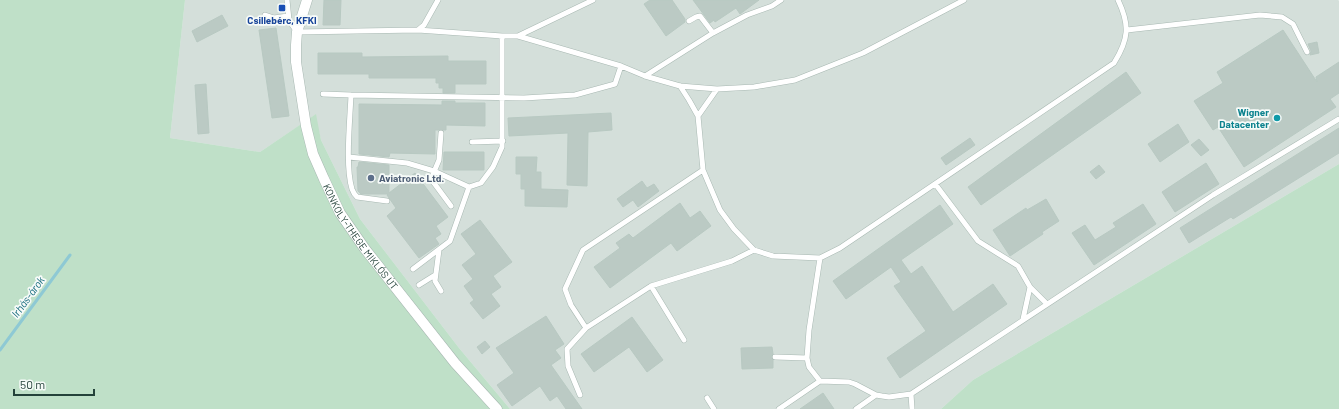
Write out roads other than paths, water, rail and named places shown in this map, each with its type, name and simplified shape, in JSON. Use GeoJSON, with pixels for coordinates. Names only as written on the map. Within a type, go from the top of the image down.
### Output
{"type":"FeatureCollection","features":[{"type":"Feature","properties":{"kind":"street","name":"KONKOLY-THEGE MIKLÓS ÚT"},"geometry":{"type":"LineString","coordinates":[[307,0],[297,32],[296,62],[306,126],[316,160],[324,179],[340,213],[379,268],[455,363],[497,409]]}},
{"type":"Feature","properties":{"kind":"lane"},"geometry":{"type":"LineString","coordinates":[[287,0],[289,20],[297,32],[418,30],[518,36],[621,66],[645,76],[680,86],[717,89],[754,87],[795,80],[863,53],[952,3],[964,0]]}},
{"type":"Feature","properties":{"kind":"lane"},"geometry":{"type":"LineString","coordinates":[[418,30],[424,25],[438,0]]}},
{"type":"Feature","properties":{"kind":"lane"},"geometry":{"type":"LineString","coordinates":[[518,36],[592,0]]}},
{"type":"Feature","properties":{"kind":"lane"},"geometry":{"type":"LineString","coordinates":[[645,76],[713,33],[747,15],[772,6],[781,0]]}},
{"type":"Feature","properties":{"kind":"lane"},"geometry":{"type":"LineString","coordinates":[[680,86],[698,116],[704,170],[720,210],[734,229],[754,250],[773,256],[820,258],[840,248],[936,185],[1114,63],[1122,50],[1127,30],[1124,13],[1118,0]]}},
{"type":"Feature","properties":{"kind":"lane"},"geometry":{"type":"LineString","coordinates":[[265,15],[274,18],[288,16]]}},
{"type":"Feature","properties":{"kind":"lane"},"geometry":{"type":"LineString","coordinates":[[1127,30],[1260,15],[1282,17],[1293,24],[1307,52]]}},
{"type":"Feature","properties":{"kind":"lane"},"geometry":{"type":"LineString","coordinates":[[689,21],[700,16],[713,33]]}},
{"type":"Feature","properties":{"kind":"lane"},"geometry":{"type":"LineString","coordinates":[[349,157],[407,162],[434,171],[469,187],[481,183],[493,167],[502,147],[502,36]]}},
{"type":"Feature","properties":{"kind":"lane"},"geometry":{"type":"LineString","coordinates":[[323,94],[524,98],[575,95],[614,84],[621,66]]}},
{"type":"Feature","properties":{"kind":"lane"},"geometry":{"type":"LineString","coordinates":[[698,116],[717,89]]}},
{"type":"Feature","properties":{"kind":"lane"},"geometry":{"type":"LineString","coordinates":[[351,95],[349,157],[352,190],[357,197],[387,201]]}},
{"type":"Feature","properties":{"kind":"lane"},"geometry":{"type":"LineString","coordinates":[[779,409],[820,381],[849,382],[876,395],[889,397],[911,394],[1023,319],[1213,196],[1339,119]]}},
{"type":"Feature","properties":{"kind":"lane"},"geometry":{"type":"LineString","coordinates":[[441,133],[440,160],[430,179],[451,206]]}},
{"type":"Feature","properties":{"kind":"lane"},"geometry":{"type":"LineString","coordinates":[[472,142],[502,141]]}},
{"type":"Feature","properties":{"kind":"lane"},"geometry":{"type":"LineString","coordinates":[[586,328],[571,305],[565,289],[583,250],[704,170]]}},
{"type":"Feature","properties":{"kind":"lane"},"geometry":{"type":"LineString","coordinates":[[936,185],[978,241],[1018,266],[1030,288],[1047,304]]}},
{"type":"Feature","properties":{"kind":"lane"},"geometry":{"type":"LineString","coordinates":[[413,269],[450,241],[469,187]]}},
{"type":"Feature","properties":{"kind":"lane"},"geometry":{"type":"LineString","coordinates":[[439,250],[435,281],[442,290]]}},
{"type":"Feature","properties":{"kind":"lane"},"geometry":{"type":"LineString","coordinates":[[580,395],[568,366],[566,348],[586,328],[651,286],[732,261],[754,250]]}},
{"type":"Feature","properties":{"kind":"lane"},"geometry":{"type":"LineString","coordinates":[[820,258],[809,330],[808,358],[809,367],[820,381]]}},
{"type":"Feature","properties":{"kind":"lane"},"geometry":{"type":"LineString","coordinates":[[419,285],[435,275]]}},
{"type":"Feature","properties":{"kind":"lane"},"geometry":{"type":"LineString","coordinates":[[651,286],[684,340]]}},
{"type":"Feature","properties":{"kind":"lane"},"geometry":{"type":"LineString","coordinates":[[1023,319],[1030,288]]}},
{"type":"Feature","properties":{"kind":"lane"},"geometry":{"type":"LineString","coordinates":[[775,357],[808,358]]}},
{"type":"Feature","properties":{"kind":"lane"},"geometry":{"type":"LineString","coordinates":[[911,394],[912,409]]}},
{"type":"Feature","properties":{"kind":"lane"},"geometry":{"type":"LineString","coordinates":[[856,409],[876,395]]}},
{"type":"Feature","properties":{"kind":"lane"},"geometry":{"type":"LineString","coordinates":[[707,398],[714,409]]}},
{"type":"Feature","properties":{"kind":"waterway","name":"Irhás-árok"},"geometry":{"type":"LineString","coordinates":[[0,350],[70,255]]}},
{"type":"Feature","properties":{"kind":"place","name":"Csillebérc, KFKI"},"geometry":{"type":"Point","coordinates":[282,8]}},
{"type":"Feature","properties":{"kind":"place","name":"Wigner Datacenter"},"geometry":{"type":"Point","coordinates":[1277,118]}},
{"type":"Feature","properties":{"kind":"place","name":"Aviatronic Ltd."},"geometry":{"type":"Point","coordinates":[371,178]}}]}
